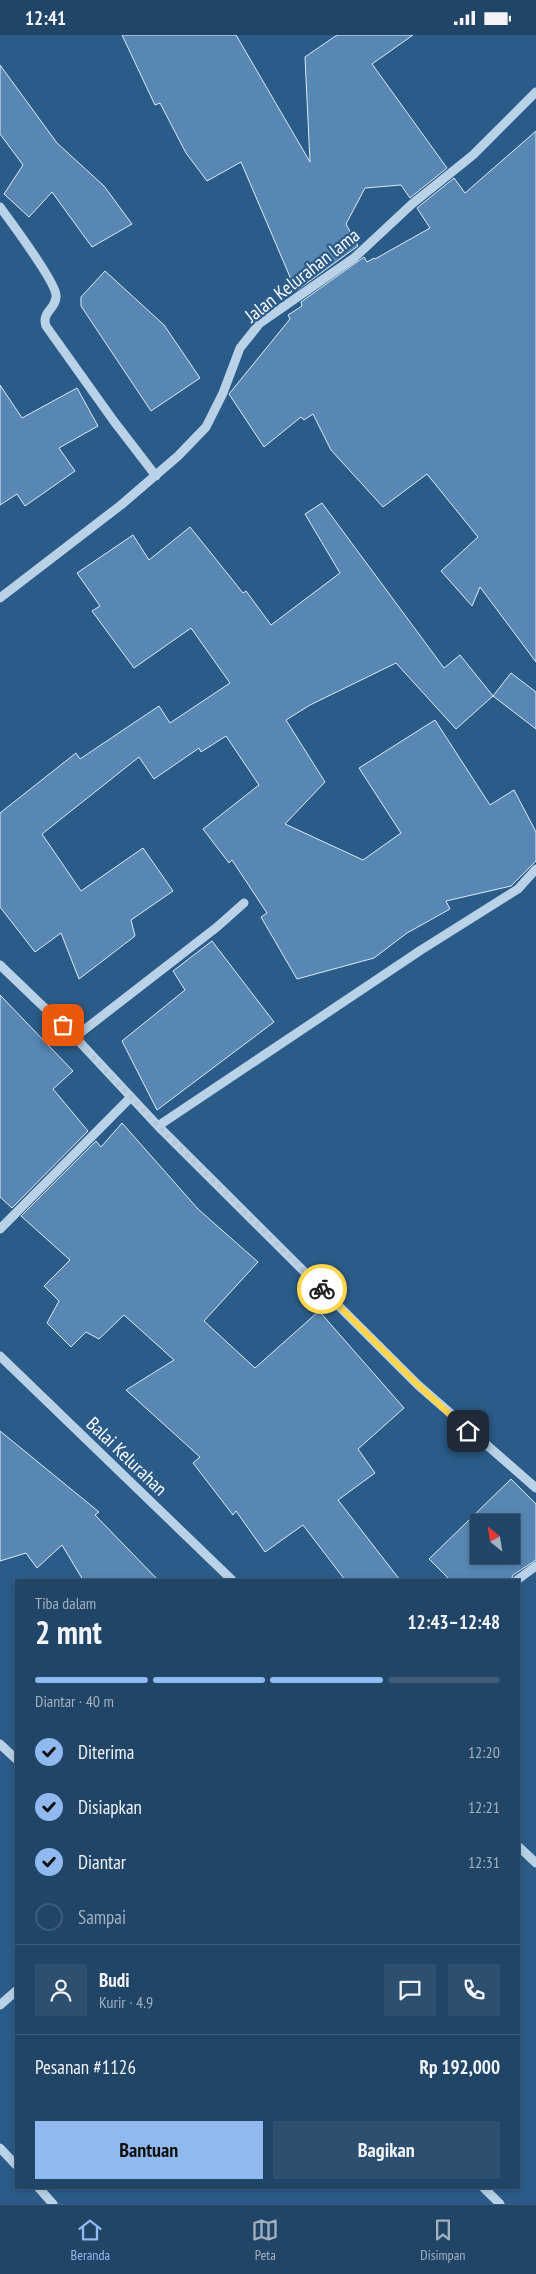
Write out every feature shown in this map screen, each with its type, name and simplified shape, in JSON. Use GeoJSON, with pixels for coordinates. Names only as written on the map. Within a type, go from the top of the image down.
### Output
{"type":"FeatureCollection","features":[{"type":"Feature","properties":{"kind":"street","name":"Jalan Kelurahan lama"},"geometry":{"type":"LineString","coordinates":[[0,598],[156,476],[206,427],[223,393],[240,348],[260,323],[354,258],[412,205],[473,155],[536,91]]}},
{"type":"Feature","properties":{"kind":"street"},"geometry":{"type":"LineString","coordinates":[[0,207],[41,266],[55,291],[56,299],[44,319],[46,327],[156,476]]}},
{"type":"Feature","properties":{"kind":"street"},"geometry":{"type":"LineString","coordinates":[[158,1126],[421,950],[518,889],[536,869]]}},
{"type":"Feature","properties":{"kind":"street"},"geometry":{"type":"LineString","coordinates":[[76,1037],[217,927],[244,903]]}},
{"type":"Feature","properties":{"kind":"street"},"geometry":{"type":"LineString","coordinates":[[0,965],[76,1037],[158,1126],[418,1385],[536,1488]]}},
{"type":"Feature","properties":{"kind":"street"},"geometry":{"type":"LineString","coordinates":[[0,1229],[131,1097]]}},
{"type":"Feature","properties":{"kind":"street","name":"Balai Kelurahan"},"geometry":{"type":"LineString","coordinates":[[0,1356],[231,1579]]}},
{"type":"Feature","properties":{"kind":"street"},"geometry":{"type":"LineString","coordinates":[[518,1579],[536,1566]]}},
{"type":"Feature","properties":{"kind":"street"},"geometry":{"type":"LineString","coordinates":[[0,1743],[15,1758]]}},
{"type":"Feature","properties":{"kind":"street"},"geometry":{"type":"LineString","coordinates":[[520,1848],[536,1863]]}},
{"type":"Feature","properties":{"kind":"street"},"geometry":{"type":"LineString","coordinates":[[0,2005],[15,1992]]}},
{"type":"Feature","properties":{"kind":"street"},"geometry":{"type":"LineString","coordinates":[[0,2148],[15,2164]]}},
{"type":"Feature","properties":{"kind":"street"},"geometry":{"type":"LineString","coordinates":[[40,2189],[53,2204]]}},
{"type":"Feature","properties":{"kind":"street"},"geometry":{"type":"LineString","coordinates":[[485,2189],[500,2204]]}},
{"type":"Feature","properties":{"kind":"building"},"geometry":{"type":"Polygon","coordinates":[[[122,35],[236,35],[310,162],[305,57],[337,35],[413,35],[372,64],[447,168],[410,198],[401,185],[365,188],[346,224],[358,246],[296,291],[241,162],[207,181],[186,153],[160,103],[155,105],[122,35]]]}},
{"type":"Feature","properties":{"kind":"building"},"geometry":{"type":"Polygon","coordinates":[[[0,65],[57,143],[104,186],[132,224],[92,247],[52,192],[29,217],[4,194],[23,165],[0,134],[0,65]]]}},
{"type":"Feature","properties":{"kind":"building"},"geometry":{"type":"Polygon","coordinates":[[[536,131],[536,662],[480,587],[472,606],[441,571],[478,537],[427,474],[383,507],[331,450],[313,414],[304,420],[301,417],[264,447],[229,394],[290,319],[288,315],[302,306],[301,302],[364,257],[367,262],[375,259],[430,228],[417,208],[454,178],[465,193],[536,131]]]}},
{"type":"Feature","properties":{"kind":"building"},"geometry":{"type":"Polygon","coordinates":[[[105,271],[164,325],[200,378],[151,411],[81,306],[81,297],[105,271]]]}},
{"type":"Feature","properties":{"kind":"building"},"geometry":{"type":"Polygon","coordinates":[[[0,385],[22,418],[77,388],[98,426],[59,448],[75,471],[25,506],[17,494],[0,505],[0,385]]]}},
{"type":"Feature","properties":{"kind":"building"},"geometry":{"type":"Polygon","coordinates":[[[322,503],[444,668],[460,655],[493,696],[456,729],[396,663],[310,705],[286,720],[325,782],[285,824],[363,860],[401,833],[359,768],[435,720],[490,805],[514,790],[536,832],[536,861],[511,886],[446,901],[450,909],[407,933],[374,958],[297,979],[261,917],[267,913],[232,860],[229,863],[203,829],[259,785],[226,736],[201,752],[199,748],[154,779],[139,757],[42,834],[81,891],[143,848],[173,891],[131,920],[135,936],[79,979],[61,933],[35,952],[0,907],[0,813],[76,753],[80,759],[159,706],[170,723],[230,683],[191,628],[134,668],[92,611],[100,606],[77,573],[133,535],[149,560],[190,527],[243,593],[246,591],[271,625],[340,573],[305,514],[322,503]]]}},
{"type":"Feature","properties":{"kind":"building"},"geometry":{"type":"Polygon","coordinates":[[[511,673],[536,692],[536,729],[493,696],[511,673]]]}},
{"type":"Feature","properties":{"kind":"building"},"geometry":{"type":"Polygon","coordinates":[[[212,941],[274,1022],[157,1110],[122,1041],[185,990],[173,971],[212,941]]]}},
{"type":"Feature","properties":{"kind":"building"},"geometry":{"type":"Polygon","coordinates":[[[0,995],[73,1071],[53,1089],[88,1131],[12,1208],[0,1197],[0,995]]]}},
{"type":"Feature","properties":{"kind":"building"},"geometry":{"type":"Polygon","coordinates":[[[122,1123],[198,1209],[258,1262],[204,1321],[255,1368],[319,1311],[404,1408],[358,1449],[375,1473],[338,1500],[399,1579],[344,1579],[303,1525],[265,1552],[236,1511],[233,1515],[193,1463],[200,1457],[126,1390],[174,1360],[124,1315],[99,1339],[86,1332],[71,1347],[47,1323],[59,1301],[44,1286],[70,1260],[21,1216],[96,1141],[101,1147],[122,1123]]]}},
{"type":"Feature","properties":{"kind":"building"},"geometry":{"type":"Polygon","coordinates":[[[0,1431],[99,1512],[95,1515],[157,1579],[82,1579],[62,1545],[37,1568],[26,1553],[0,1561],[0,1431]]]}},
{"type":"Feature","properties":{"kind":"building"},"geometry":{"type":"Polygon","coordinates":[[[511,1479],[536,1504],[536,1560],[513,1575],[511,1579],[449,1579],[429,1559],[470,1519],[470,1564],[520,1564],[520,1514],[475,1514],[511,1479]]]}},
{"type":"Feature","properties":{"kind":"way so far"},"geometry":{"type":"LineString","coordinates":[[63,1025],[158,1126],[322,1289]]}},
{"type":"Feature","properties":{"kind":"route"},"geometry":{"type":"LineString","coordinates":[[322,1289],[418,1385],[468,1431]]}}]}
